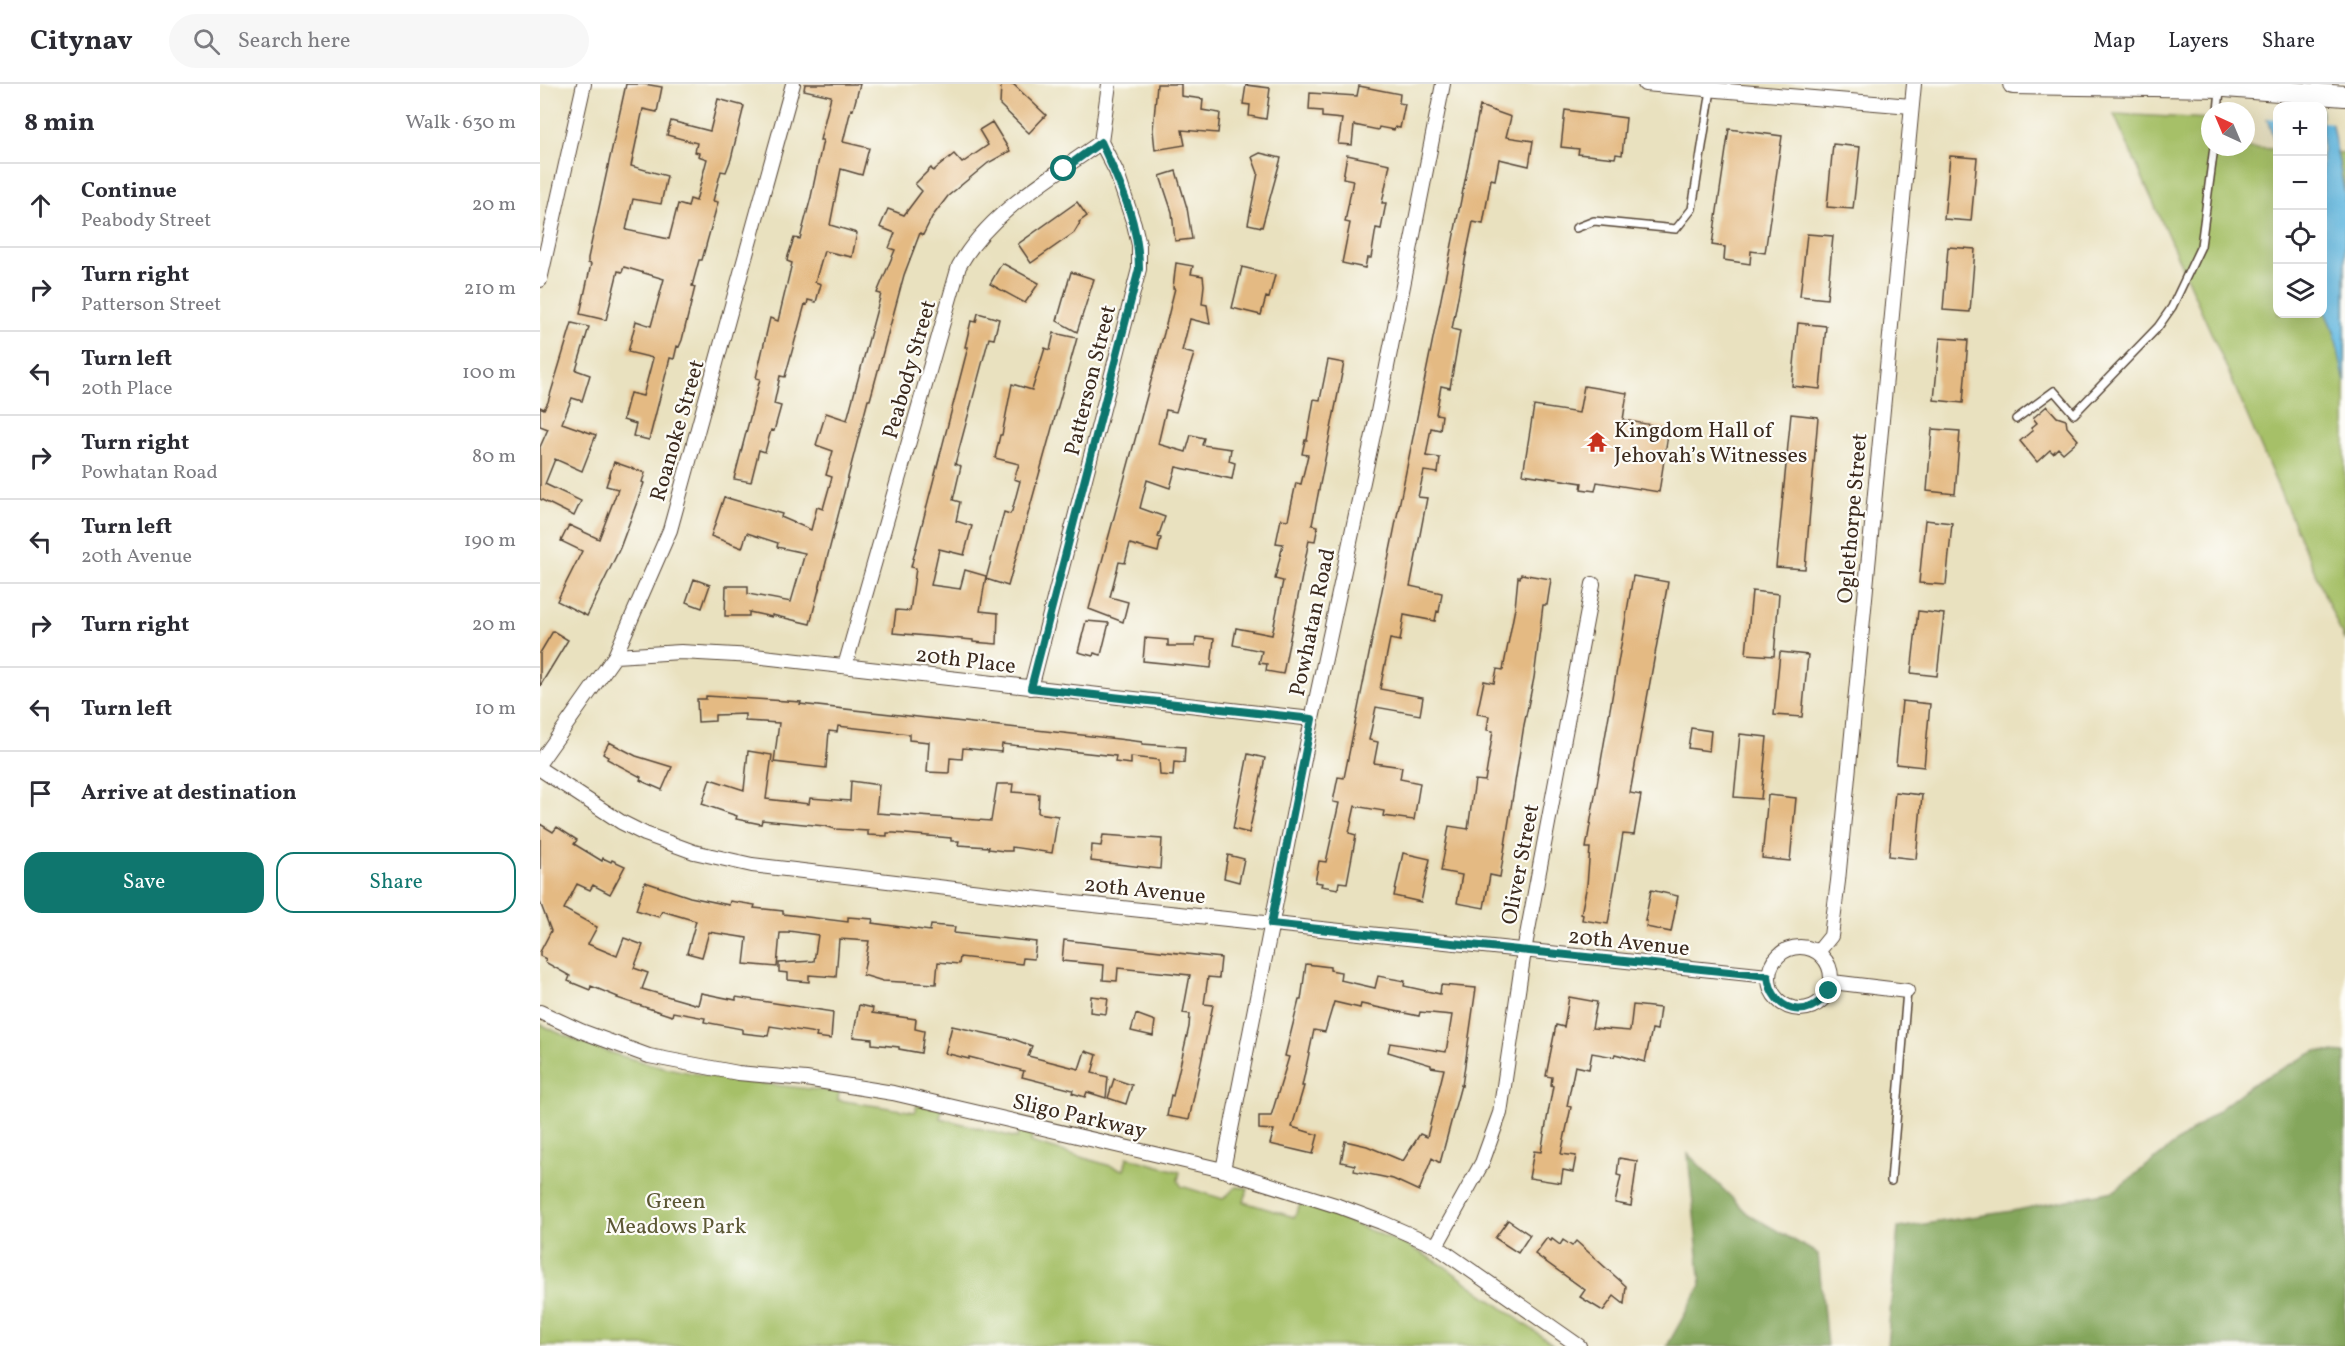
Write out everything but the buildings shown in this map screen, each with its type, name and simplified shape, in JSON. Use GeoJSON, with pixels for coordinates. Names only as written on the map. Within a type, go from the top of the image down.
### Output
{"type":"FeatureCollection","features":[{"type":"Feature","properties":{"kind":"main road"},"geometry":{"type":"LineString","coordinates":[[2013,84],[2223,87],[2345,96]]}},
{"type":"Feature","properties":{"kind":"street"},"geometry":{"type":"LineString","coordinates":[[540,280],[584,84]]}},
{"type":"Feature","properties":{"kind":"street","name":"Roanoke Street"},"geometry":{"type":"LineString","coordinates":[[540,762],[615,656],[670,530],[793,84]]}},
{"type":"Feature","properties":{"kind":"street"},"geometry":{"type":"LineString","coordinates":[[1101,142],[1109,84]]}},
{"type":"Feature","properties":{"kind":"street","name":"Powhatan Road"},"geometry":{"type":"LineString","coordinates":[[1223,1170],[1312,719],[1378,412],[1443,84]]}},
{"type":"Feature","properties":{"kind":"street"},"geometry":{"type":"LineString","coordinates":[[1645,84],[1911,106]]}},
{"type":"Feature","properties":{"kind":"street","name":"Oglethorpe Street"},"geometry":{"type":"LineString","coordinates":[[1818,952],[1831,936],[1838,881],[1914,84]]}},
{"type":"Feature","properties":{"kind":"street","name":"Peabody Street"},"geometry":{"type":"LineString","coordinates":[[845,666],[959,266],[978,237],[994,221],[1101,142]]}},
{"type":"Feature","properties":{"kind":"street","name":"Patterson Street"},"geometry":{"type":"LineString","coordinates":[[1031,688],[1139,269],[1139,244],[1134,224],[1116,171],[1101,142]]}},
{"type":"Feature","properties":{"kind":"street","name":"Oliver Street"},"geometry":{"type":"LineString","coordinates":[[1436,1246],[1482,1164],[1500,1113],[1524,951],[1593,584]]}},
{"type":"Feature","properties":{"kind":"street","name":"20th Place"},"geometry":{"type":"LineString","coordinates":[[615,656],[681,652],[712,653],[1312,719]]}},
{"type":"Feature","properties":{"kind":"street","name":"20th Avenue"},"geometry":{"type":"LineString","coordinates":[[540,769],[621,822],[645,834],[694,852],[752,866],[1768,976]]}},
{"type":"Feature","properties":{"kind":"street"},"geometry":{"type":"LineString","coordinates":[[1800,947],[1818,952],[1829,965],[1832,982],[1823,999],[1807,1009],[1797,1010],[1788,1007],[1773,995],[1768,976],[1771,967],[1782,952],[1800,947]]}},
{"type":"Feature","properties":{"kind":"street"},"geometry":{"type":"LineString","coordinates":[[1832,982],[1907,991]]}},
{"type":"Feature","properties":{"kind":"street","name":"Sligo Parkway"},"geometry":{"type":"LineString","coordinates":[[540,1012],[581,1031],[649,1056],[738,1073],[806,1079],[893,1093],[1223,1170],[1348,1210],[1436,1246],[1579,1346]]}},
{"type":"Feature","properties":{"kind":"lane"},"geometry":{"type":"LineString","coordinates":[[2220,102],[2223,87]]}},
{"type":"Feature","properties":{"kind":"lane"},"geometry":{"type":"LineString","coordinates":[[1576,228],[1594,221],[1676,229],[1692,209],[1711,90]]}},
{"type":"Feature","properties":{"kind":"lane"},"geometry":{"type":"LineString","coordinates":[[2016,419],[2054,391],[2074,414],[2158,327],[2172,307],[2201,246],[2213,156]]}},
{"type":"Feature","properties":{"kind":"lane"},"geometry":{"type":"LineString","coordinates":[[1891,1181],[1907,991]]}},
{"type":"Feature","properties":{"kind":"green space"},"geometry":{"type":"Polygon","coordinates":[[[2114,114],[2201,119],[2201,156],[2255,156],[2255,148],[2273,149],[2273,318],[2327,318],[2327,152],[2345,153],[2345,642],[2114,114]]]}},
{"type":"Feature","properties":{"kind":"green space","name":"Green Meadows Park"},"geometry":{"type":"Polygon","coordinates":[[[540,1024],[575,1040],[649,1064],[762,1084],[839,1092],[838,1100],[915,1112],[917,1105],[942,1108],[940,1118],[1017,1138],[1020,1128],[1033,1131],[1031,1142],[1124,1170],[1127,1157],[1180,1172],[1178,1180],[1181,1186],[1223,1199],[1236,1187],[1248,1188],[1244,1202],[1294,1217],[1301,1203],[1409,1246],[1444,1266],[1555,1346],[540,1346],[540,1024]]]}},
{"type":"Feature","properties":{"kind":"green space"},"geometry":{"type":"Polygon","coordinates":[[[2316,1051],[2345,1053],[2345,1346],[1887,1346],[1898,1228],[2012,1211],[2114,1191],[2251,1085],[2316,1051]]]}},
{"type":"Feature","properties":{"kind":"green space"},"geometry":{"type":"Polygon","coordinates":[[[1688,1154],[1748,1214],[1818,1254],[1827,1346],[1667,1346],[1701,1285],[1688,1154]]]}},
{"type":"Feature","properties":{"kind":"water"},"geometry":{"type":"Polygon","coordinates":[[[2255,84],[2319,84],[2325,102],[2273,102],[2273,136],[2255,84]]]}},
{"type":"Feature","properties":{"kind":"water"},"geometry":{"type":"Polygon","coordinates":[[[2327,108],[2345,195],[2345,383],[2334,332],[2327,316],[2327,108]]]}},
{"type":"Feature","properties":{"kind":"pier"},"geometry":{"type":"Polygon","coordinates":[[[2252,84],[2322,84],[2334,123],[2327,122],[2327,102],[2273,102],[2273,119],[2264,118],[2252,84]]]}},
{"type":"Feature","properties":{"kind":"place","name":"Kingdom Hall of Jehovah’s Witnesses"},"geometry":{"type":"Point","coordinates":[1597,442]}},
{"type":"Feature","properties":{"kind":"route"},"geometry":{"type":"LineString","coordinates":[[1064,169],[1101,142],[1116,171],[1134,224],[1139,244],[1139,269],[1031,688],[1312,719],[1271,924],[1768,976],[1773,995],[1780,1002],[1797,1010],[1816,1005],[1829,991]]}}]}
